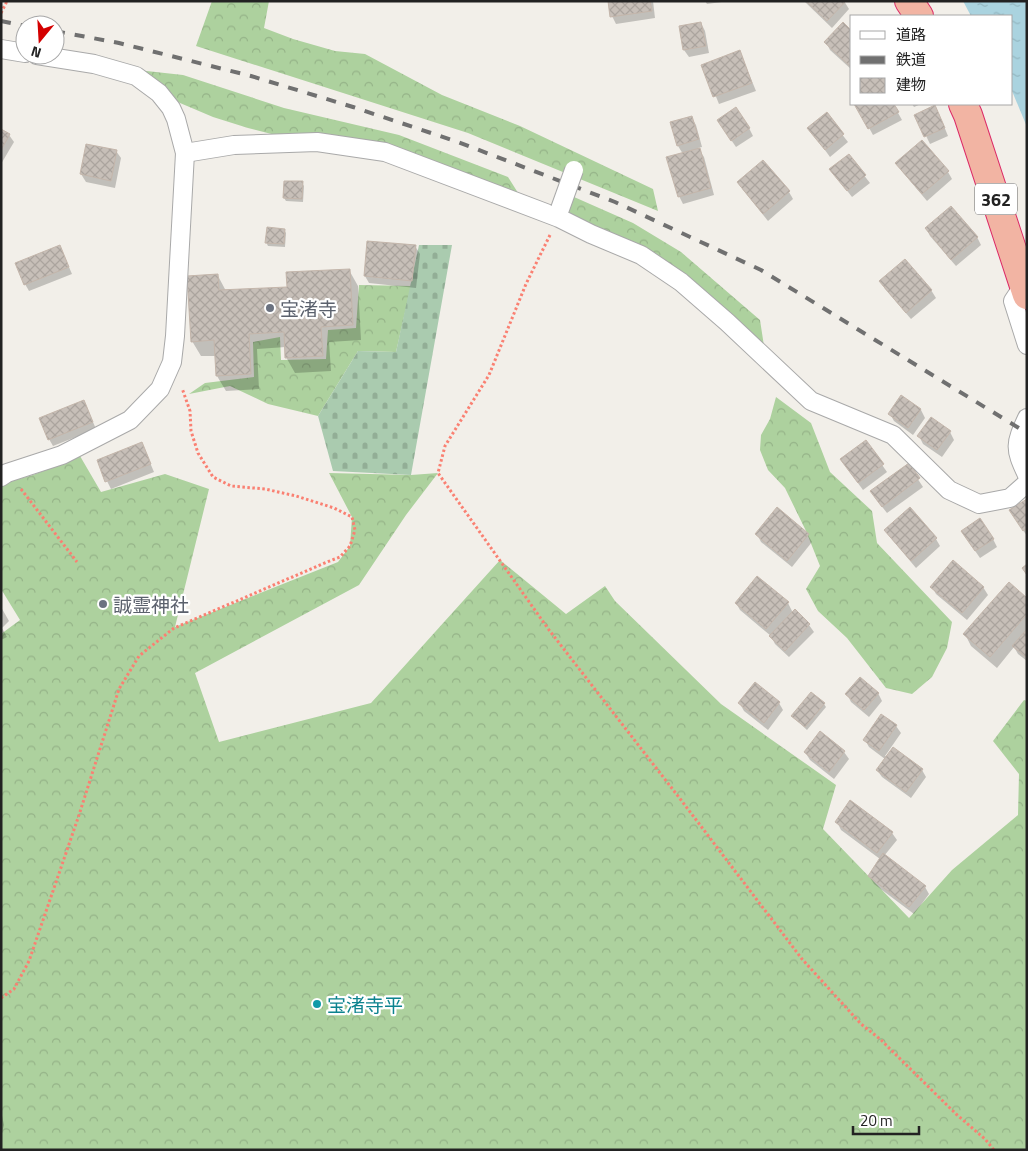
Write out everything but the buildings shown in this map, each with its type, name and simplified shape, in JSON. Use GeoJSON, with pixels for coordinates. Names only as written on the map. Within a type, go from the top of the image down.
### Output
{"type":"FeatureCollection","features":[{"type":"Feature","properties":{"kind":"highway"},"geometry":{"type":"LineString","coordinates":[[909,1],[918,15]]}},
{"type":"Feature","properties":{"kind":"highway","name":"362"},"geometry":{"type":"LineString","coordinates":[[963,105],[1025,290]]}},
{"type":"Feature","properties":{"kind":"street"},"geometry":{"type":"LineString","coordinates":[[1,49],[15,51]]}},
{"type":"Feature","properties":{"kind":"street"},"geometry":{"type":"LineString","coordinates":[[4,475],[62,455],[130,420],[160,389],[172,362],[185,153],[176,119],[171,108],[159,94],[136,76],[94,64],[65,59]]}},
{"type":"Feature","properties":{"kind":"street"},"geometry":{"type":"LineString","coordinates":[[185,153],[234,145],[317,142],[385,152],[559,213],[591,234],[641,255],[682,282],[811,401],[893,436],[949,490],[979,504],[1010,498],[1027,483]]}},
{"type":"Feature","properties":{"kind":"street"},"geometry":{"type":"LineString","coordinates":[[559,213],[574,170]]}},
{"type":"Feature","properties":{"kind":"street"},"geometry":{"type":"LineString","coordinates":[[1025,290],[1013,301],[1027,345]]}},
{"type":"Feature","properties":{"kind":"street"},"geometry":{"type":"LineString","coordinates":[[1027,418],[1016,442],[1019,458],[1027,474]]}},
{"type":"Feature","properties":{"kind":"path"},"geometry":{"type":"LineString","coordinates":[[1,13],[6,1]]}},
{"type":"Feature","properties":{"kind":"path"},"geometry":{"type":"LineString","coordinates":[[559,213],[526,284],[490,375],[444,446],[438,473],[549,630],[802,959],[861,1024],[985,1139],[994,1150]]}},
{"type":"Feature","properties":{"kind":"path"},"geometry":{"type":"LineString","coordinates":[[1,998],[14,989],[29,961],[119,690],[139,656],[174,628],[340,557],[350,546],[355,530],[352,517],[334,508],[265,489],[231,486],[213,477],[198,453],[191,431],[190,411],[172,362]]}},
{"type":"Feature","properties":{"kind":"path"},"geometry":{"type":"LineString","coordinates":[[4,475],[77,562]]}},
{"type":"Feature","properties":{"kind":"green space"},"geometry":{"type":"Polygon","coordinates":[[[212,1],[269,1],[264,28],[293,39],[335,51],[365,54],[442,95],[520,126],[653,189],[658,211],[468,133],[196,46],[212,1]]]}},
{"type":"Feature","properties":{"kind":"green space"},"geometry":{"type":"Polygon","coordinates":[[[101,66],[183,75],[284,108],[399,135],[508,177],[520,196],[385,152],[283,137],[248,128],[213,117],[180,103],[149,85],[101,66]]]}},
{"type":"Feature","properties":{"kind":"green space"},"geometry":{"type":"Polygon","coordinates":[[[565,193],[633,223],[681,252],[760,320],[766,359],[681,282],[560,209],[565,193]]]}},
{"type":"Feature","properties":{"kind":"green space"},"geometry":{"type":"Polygon","coordinates":[[[419,245],[452,245],[411,475],[333,471],[318,416],[358,351],[396,352],[419,245]]]}},
{"type":"Feature","properties":{"kind":"green space"},"geometry":{"type":"Polygon","coordinates":[[[359,285],[411,286],[396,352],[358,351],[318,416],[268,404],[230,386],[189,394],[205,383],[254,377],[253,342],[280,337],[281,360],[326,359],[328,330],[356,328],[359,285]]]}},
{"type":"Feature","properties":{"kind":"green space"},"geometry":{"type":"Polygon","coordinates":[[[776,397],[811,423],[830,472],[872,511],[877,543],[952,622],[947,648],[932,677],[912,694],[886,688],[847,638],[818,611],[806,589],[820,566],[806,531],[785,488],[768,470],[760,450],[761,435],[770,419],[776,397]]]}},
{"type":"Feature","properties":{"kind":"green space"},"geometry":{"type":"Polygon","coordinates":[[[80,456],[101,492],[165,474],[209,489],[175,627],[338,562],[350,546],[352,517],[329,473],[411,475],[438,473],[406,515],[359,585],[195,673],[219,742],[371,703],[500,560],[566,614],[605,586],[615,601],[721,704],[836,785],[823,829],[909,918],[952,870],[1018,815],[1019,774],[993,741],[1024,700],[1027,701],[1027,1150],[1,1150],[1,634],[20,620],[1,589],[1,484],[33,475],[80,456]]]}},
{"type":"Feature","properties":{"kind":"water"},"geometry":{"type":"Polygon","coordinates":[[[963,1],[1027,1],[1027,127],[1013,93],[1013,15],[970,15],[963,1]]]}},
{"type":"Feature","properties":{"kind":"railway"},"geometry":{"type":"LineString","coordinates":[[1,21],[15,24]]}},
{"type":"Feature","properties":{"kind":"railway"},"geometry":{"type":"LineString","coordinates":[[65,33],[119,43],[251,76],[353,107],[458,142],[615,202],[761,270],[1027,433]]}},
{"type":"Feature","properties":{"kind":"place","name":"宝渚寺"},"geometry":{"type":"Point","coordinates":[270,308]}},
{"type":"Feature","properties":{"kind":"place","name":"誠霊神社"},"geometry":{"type":"Point","coordinates":[103,604]}},
{"type":"Feature","properties":{"kind":"place","name":"宝渚寺平"},"geometry":{"type":"Point","coordinates":[317,1004]}}]}
